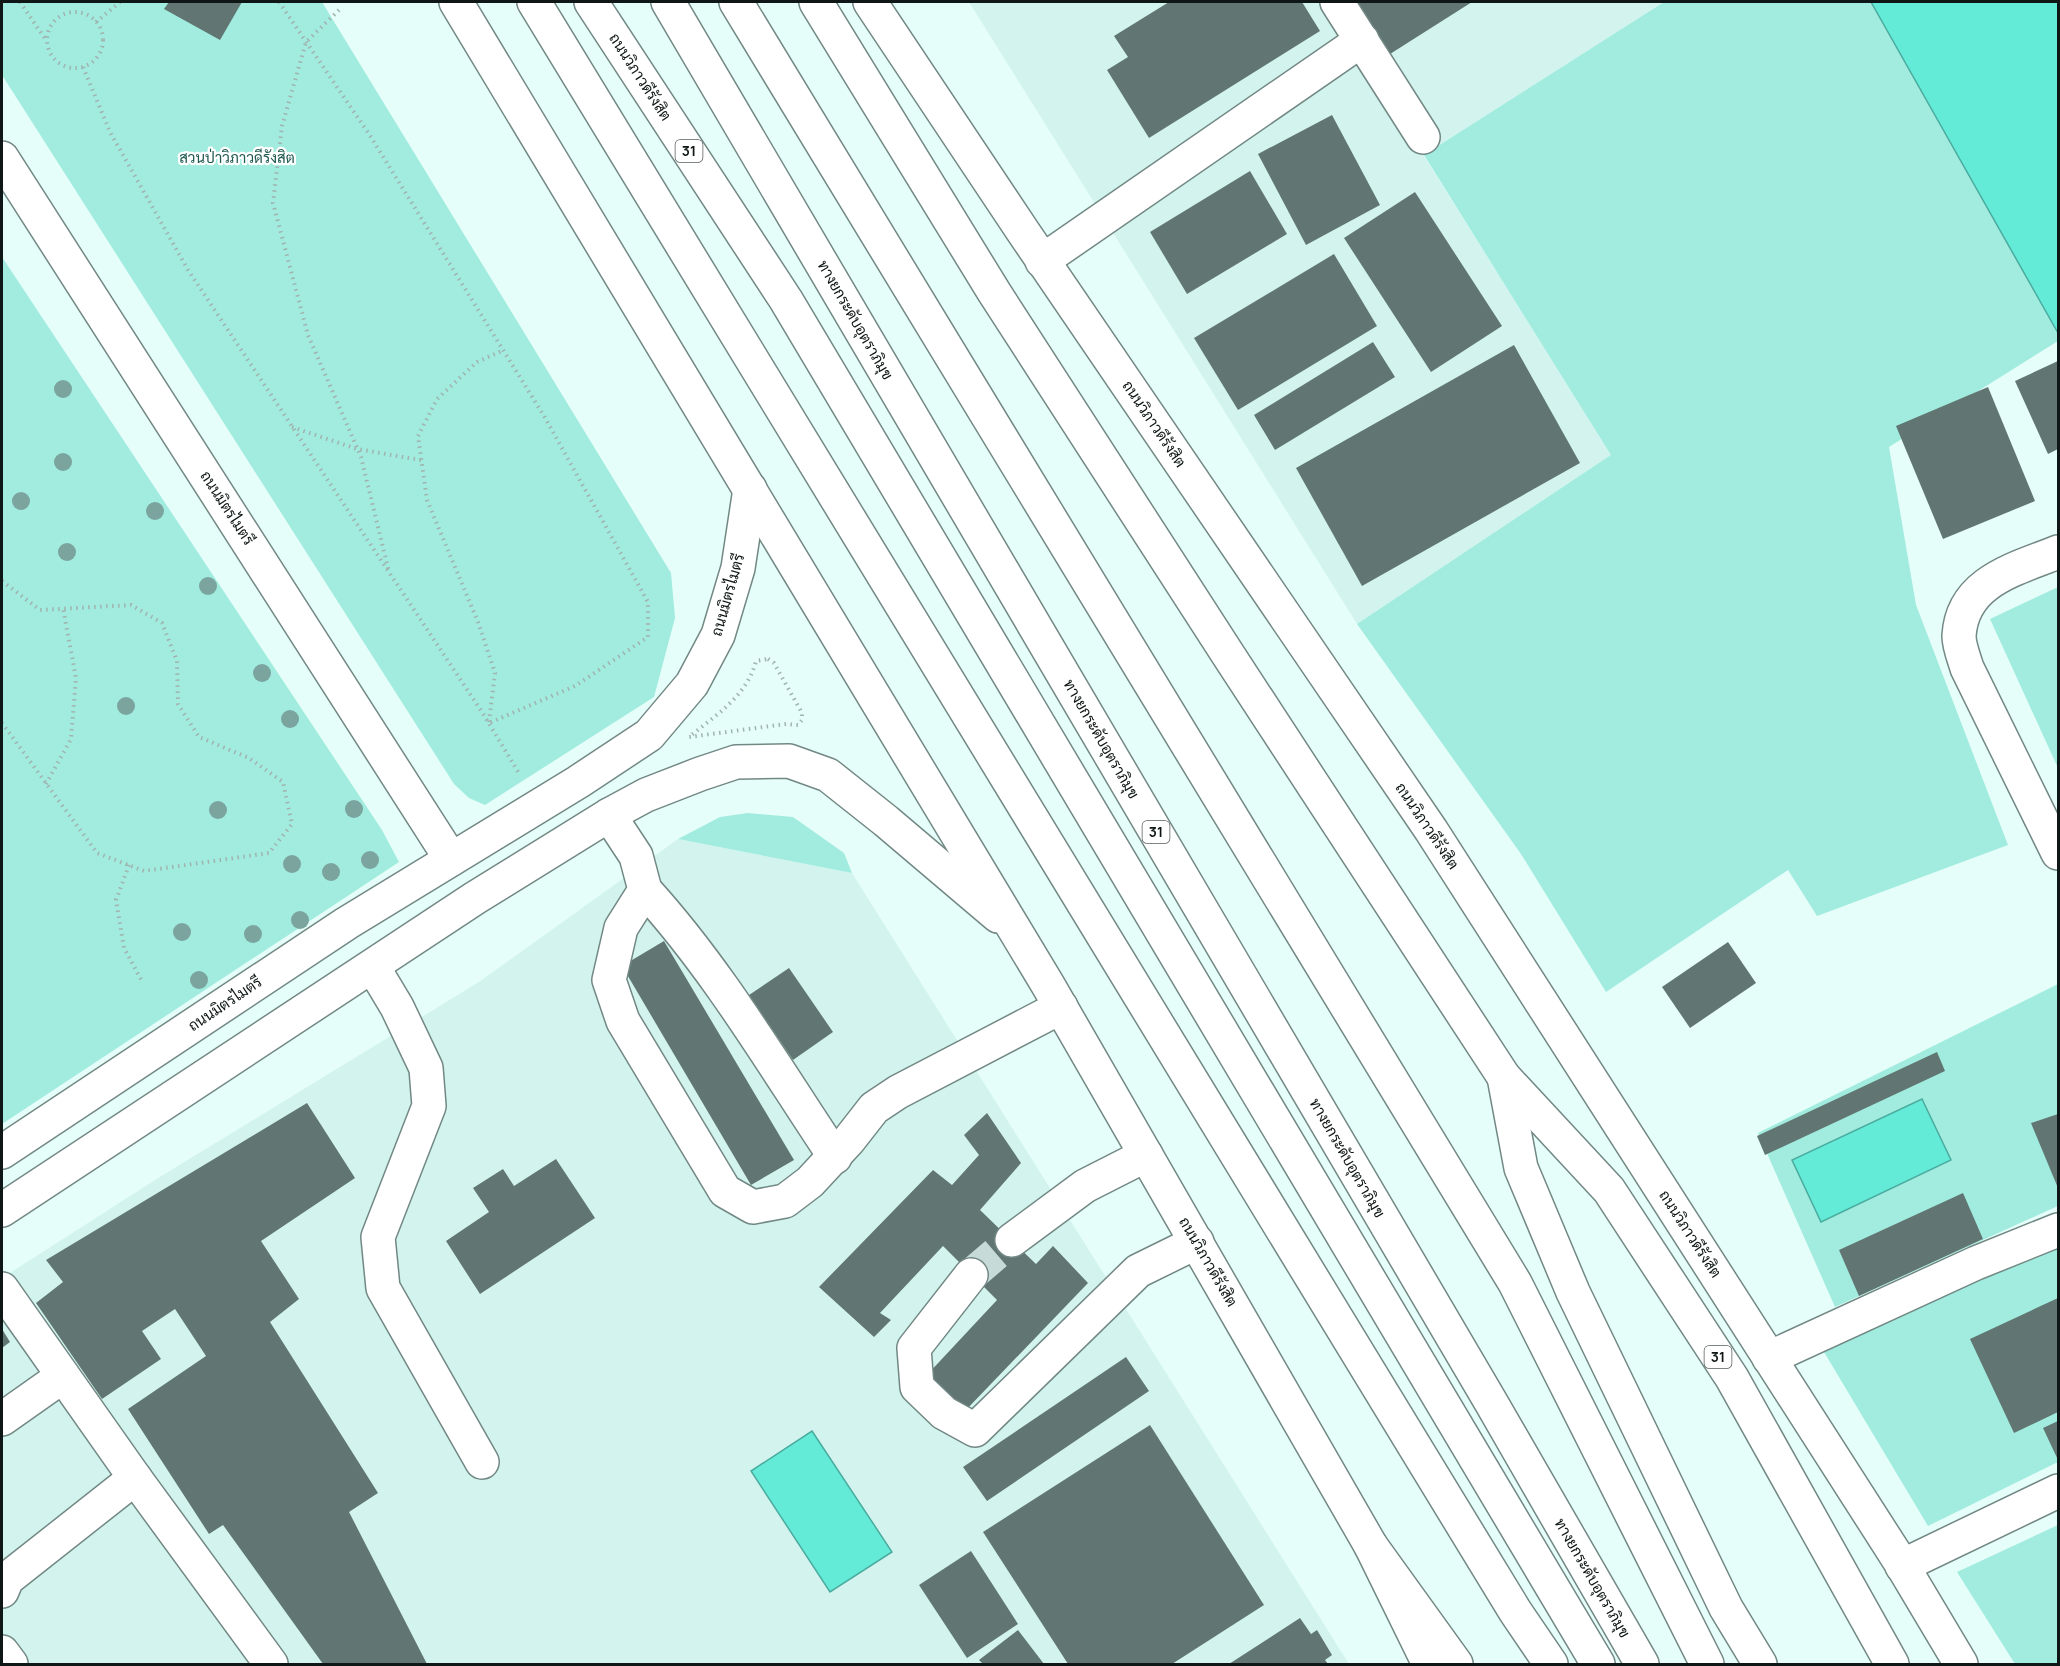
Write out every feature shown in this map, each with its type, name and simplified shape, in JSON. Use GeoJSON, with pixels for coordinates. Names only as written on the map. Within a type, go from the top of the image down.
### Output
{"type":"FeatureCollection","features":[{"type":"Feature","properties":{"kind":"main road","name":"ถนนวิภาวดีรังสิต"},"geometry":{"type":"LineString","coordinates":[[456,2],[1018,932],[1371,1546],[1429,1665]]}},
{"type":"Feature","properties":{"kind":"main road"},"geometry":{"type":"LineString","coordinates":[[534,2],[1502,1591],[1551,1665]]}},
{"type":"Feature","properties":{"kind":"main road","name":"ถนนวิภาวดีรังสิต"},"geometry":{"type":"LineString","coordinates":[[591,2],[786,300],[1598,1665]]}},
{"type":"Feature","properties":{"kind":"main road","name":"ทางยกระดับอุตราภิมุข"},"geometry":{"type":"LineString","coordinates":[[668,2],[1480,1383],[1642,1665]]}},
{"type":"Feature","properties":{"kind":"main road"},"geometry":{"type":"LineString","coordinates":[[736,2],[1515,1283],[1707,1665]]}},
{"type":"Feature","properties":{"kind":"main road","name":"31"},"geometry":{"type":"LineString","coordinates":[[816,2],[1000,301],[1504,1077],[1609,1190],[1732,1378],[1892,1665]]}},
{"type":"Feature","properties":{"kind":"main road","name":"ถนนวิภาวดีรังสิต"},"geometry":{"type":"LineString","coordinates":[[870,2],[1042,261],[1431,831],[1902,1566],[1961,1665]]}},
{"type":"Feature","properties":{"kind":"main road"},"geometry":{"type":"LineString","coordinates":[[1337,2],[1423,137]]}},
{"type":"Feature","properties":{"kind":"main road"},"geometry":{"type":"LineString","coordinates":[[1042,261],[1362,40]]}},
{"type":"Feature","properties":{"kind":"main road","name":"ถนนมิตรไมตรี"},"geometry":{"type":"LineString","coordinates":[[2,158],[451,859]]}},
{"type":"Feature","properties":{"kind":"main road","name":"ถนนมิตรไมตรี"},"geometry":{"type":"LineString","coordinates":[[2,1152],[347,923],[578,782],[649,735],[692,684],[718,635],[738,568],[750,489]]}},
{"type":"Feature","properties":{"kind":"main road"},"geometry":{"type":"LineString","coordinates":[[2058,552],[2015,569],[1984,585],[1969,601],[1962,620],[1959,638],[1967,668],[2058,853]]}},
{"type":"Feature","properties":{"kind":"main road"},"geometry":{"type":"LineString","coordinates":[[2,1210],[476,898],[609,815],[646,795],[736,762],[789,761],[828,775],[1018,932]]}},
{"type":"Feature","properties":{"kind":"main road"},"geometry":{"type":"LineString","coordinates":[[609,815],[636,856],[645,890],[674,922],[706,966],[835,1157]]}},
{"type":"Feature","properties":{"kind":"main road"},"geometry":{"type":"LineString","coordinates":[[451,859],[476,898]]}},
{"type":"Feature","properties":{"kind":"main road"},"geometry":{"type":"LineString","coordinates":[[645,890],[621,928],[609,980],[623,1021],[725,1191],[753,1207],[785,1201],[810,1182],[835,1157],[874,1108],[898,1092],[1061,1007]]}},
{"type":"Feature","properties":{"kind":"main road"},"geometry":{"type":"LineString","coordinates":[[374,967],[398,1007],[426,1068],[429,1106],[378,1237],[383,1288],[482,1462]]}},
{"type":"Feature","properties":{"kind":"main road"},"geometry":{"type":"LineString","coordinates":[[1504,1077],[1521,1168],[1573,1292],[1726,1608],[1760,1665]]}},
{"type":"Feature","properties":{"kind":"main road"},"geometry":{"type":"LineString","coordinates":[[1012,1240],[1085,1186],[1146,1155]]}},
{"type":"Feature","properties":{"kind":"main road"},"geometry":{"type":"LineString","coordinates":[[1769,1358],[1976,1263],[2058,1230]]}},
{"type":"Feature","properties":{"kind":"main road"},"geometry":{"type":"LineString","coordinates":[[971,1275],[914,1348],[917,1387],[944,1413],[975,1430],[1138,1271],[1197,1242]]}},
{"type":"Feature","properties":{"kind":"main road"},"geometry":{"type":"LineString","coordinates":[[2,1289],[135,1478],[272,1665]]}},
{"type":"Feature","properties":{"kind":"main road"},"geometry":{"type":"LineString","coordinates":[[2,1419],[63,1376]]}},
{"type":"Feature","properties":{"kind":"main road"},"geometry":{"type":"LineString","coordinates":[[2,1591],[7,1579],[135,1478]]}},
{"type":"Feature","properties":{"kind":"main road"},"geometry":{"type":"LineString","coordinates":[[1902,1566],[2058,1491]]}},
{"type":"Feature","properties":{"kind":"main road"},"geometry":{"type":"LineString","coordinates":[[1371,1546],[1456,1665]]}},
{"type":"Feature","properties":{"kind":"main road"},"geometry":{"type":"LineString","coordinates":[[2,1652],[11,1665]]}},
{"type":"Feature","properties":{"kind":"path"},"geometry":{"type":"LineString","coordinates":[[20,2],[46,41],[48,50],[58,63],[66,67],[82,67],[91,63],[101,49],[102,39],[96,22],[79,13],[69,13],[60,16],[53,23],[46,41]]}},
{"type":"Feature","properties":{"kind":"path"},"geometry":{"type":"LineString","coordinates":[[96,22],[120,2]]}},
{"type":"Feature","properties":{"kind":"path"},"geometry":{"type":"LineString","coordinates":[[280,2],[369,134],[504,350],[550,426],[648,602],[648,637],[575,686],[489,723]]}},
{"type":"Feature","properties":{"kind":"path"},"geometry":{"type":"LineString","coordinates":[[339,10],[306,42],[282,126],[273,203],[308,335],[357,449],[390,575]]}},
{"type":"Feature","properties":{"kind":"path"},"geometry":{"type":"LineString","coordinates":[[82,67],[110,132],[188,270],[489,723],[524,781]]}},
{"type":"Feature","properties":{"kind":"path"},"geometry":{"type":"LineString","coordinates":[[489,723],[495,673],[478,622],[427,500],[418,436],[436,399],[477,362],[504,350]]}},
{"type":"Feature","properties":{"kind":"path"},"geometry":{"type":"LineString","coordinates":[[292,428],[357,449],[421,460]]}},
{"type":"Feature","properties":{"kind":"path"},"geometry":{"type":"LineString","coordinates":[[2,581],[40,610],[130,605],[162,623],[177,661],[178,704],[199,737],[249,758],[283,782],[292,824],[269,853],[144,871],[97,853],[2,723]]}},
{"type":"Feature","properties":{"kind":"path"},"geometry":{"type":"LineString","coordinates":[[46,784],[71,739],[76,678],[63,608]]}},
{"type":"Feature","properties":{"kind":"path"},"geometry":{"type":"LineString","coordinates":[[768,659],[774,663],[802,713],[802,720],[798,725],[786,724],[689,737],[739,695],[753,674],[756,661],[768,659]]}},
{"type":"Feature","properties":{"kind":"path"},"geometry":{"type":"LineString","coordinates":[[129,865],[116,900],[124,948],[143,983]]}},
{"type":"Feature","properties":{"kind":"shaded area"},"geometry":{"type":"Polygon","coordinates":[[[969,2],[1664,2],[1424,156],[1612,455],[1357,624],[969,2]]]}},
{"type":"Feature","properties":{"kind":"shaded area"},"geometry":{"type":"Polygon","coordinates":[[[1871,2],[2058,2],[2058,333],[1871,2]]]}},
{"type":"Feature","properties":{"kind":"shaded area"},"geometry":{"type":"Polygon","coordinates":[[[678,839],[852,873],[1349,1664],[2,1664],[2,1278],[155,1180],[479,982],[678,839]]]}},
{"type":"Feature","properties":{"kind":"shaded area"},"geometry":{"type":"Polygon","coordinates":[[[1922,1099],[1951,1160],[1821,1222],[1792,1160],[1922,1099]]]}},
{"type":"Feature","properties":{"kind":"shaded area"},"geometry":{"type":"Polygon","coordinates":[[[812,1431],[892,1552],[830,1592],[751,1471],[812,1431]]]}},
{"type":"Feature","properties":{"kind":"green space","name":"สวนป่าวิภาวดีรังสิต"},"geometry":{"type":"Polygon","coordinates":[[[2,2],[322,2],[671,573],[675,618],[654,697],[485,805],[469,798],[454,784],[2,75],[2,2]]]}},
{"type":"Feature","properties":{"kind":"green space"},"geometry":{"type":"Polygon","coordinates":[[[1664,2],[1871,2],[2058,333],[2058,341],[1889,447],[1916,605],[2008,845],[1817,916],[1788,870],[1606,992],[1521,854],[1357,624],[1611,455],[1424,155],[1664,2]]]}},
{"type":"Feature","properties":{"kind":"green space"},"geometry":{"type":"Polygon","coordinates":[[[2,257],[382,830],[399,862],[2,1124],[2,257]]]}},
{"type":"Feature","properties":{"kind":"green space"},"geometry":{"type":"Polygon","coordinates":[[[2058,587],[2058,768],[1990,619],[2058,587]]]}},
{"type":"Feature","properties":{"kind":"green space"},"geometry":{"type":"Polygon","coordinates":[[[748,813],[793,817],[844,853],[852,873],[678,839],[720,817],[748,813]]]}},
{"type":"Feature","properties":{"kind":"green space"},"geometry":{"type":"Polygon","coordinates":[[[2058,984],[2058,1206],[1835,1307],[1758,1133],[2058,984]]]}},
{"type":"Feature","properties":{"kind":"green space"},"geometry":{"type":"Polygon","coordinates":[[[2058,1242],[2058,1462],[1928,1526],[1821,1347],[2058,1242]]]}},
{"type":"Feature","properties":{"kind":"green space"},"geometry":{"type":"Polygon","coordinates":[[[2058,1525],[2058,1664],[2015,1664],[1957,1572],[2058,1525]]]}},
{"type":"Feature","properties":{"kind":"building"},"geometry":{"type":"Polygon","coordinates":[[[169,2],[242,2],[220,40],[164,9],[169,2]]]}},
{"type":"Feature","properties":{"kind":"building"},"geometry":{"type":"Polygon","coordinates":[[[1169,2],[1302,2],[1320,31],[1149,138],[1107,70],[1128,57],[1114,36],[1169,2]]]}},
{"type":"Feature","properties":{"kind":"building"},"geometry":{"type":"Polygon","coordinates":[[[1341,2],[1472,2],[1379,61],[1341,2]]]}},
{"type":"Feature","properties":{"kind":"building"},"geometry":{"type":"Polygon","coordinates":[[[1332,115],[1380,205],[1306,245],[1258,154],[1332,115]]]}},
{"type":"Feature","properties":{"kind":"building"},"geometry":{"type":"Polygon","coordinates":[[[1250,171],[1287,234],[1187,294],[1150,232],[1250,171]]]}},
{"type":"Feature","properties":{"kind":"building"},"geometry":{"type":"Polygon","coordinates":[[[1415,192],[1502,326],[1431,372],[1344,238],[1415,192]]]}},
{"type":"Feature","properties":{"kind":"building"},"geometry":{"type":"Polygon","coordinates":[[[1334,254],[1377,326],[1238,410],[1194,338],[1334,254]]]}},
{"type":"Feature","properties":{"kind":"building"},"geometry":{"type":"Polygon","coordinates":[[[1373,342],[1395,377],[1275,450],[1254,415],[1373,342]]]}},
{"type":"Feature","properties":{"kind":"building"},"geometry":{"type":"Polygon","coordinates":[[[1514,345],[1580,463],[1362,586],[1296,468],[1514,345]]]}},
{"type":"Feature","properties":{"kind":"building"},"geometry":{"type":"Polygon","coordinates":[[[2058,361],[2058,449],[2048,454],[2015,381],[2058,361]]]}},
{"type":"Feature","properties":{"kind":"building"},"geometry":{"type":"Polygon","coordinates":[[[1988,387],[2035,501],[1943,539],[1896,426],[1988,387]]]}},
{"type":"Feature","properties":{"kind":"building"},"geometry":{"type":"Polygon","coordinates":[[[664,941],[794,1160],[751,1185],[622,966],[664,941]]]}},
{"type":"Feature","properties":{"kind":"building"},"geometry":{"type":"Polygon","coordinates":[[[1728,942],[1756,983],[1690,1028],[1662,987],[1728,942]]]}},
{"type":"Feature","properties":{"kind":"building"},"geometry":{"type":"Polygon","coordinates":[[[789,968],[833,1032],[793,1060],[749,995],[789,968]]]}},
{"type":"Feature","properties":{"kind":"building"},"geometry":{"type":"Polygon","coordinates":[[[1937,1052],[1945,1071],[1765,1155],[1757,1136],[1937,1052]]]}},
{"type":"Feature","properties":{"kind":"building"},"geometry":{"type":"Polygon","coordinates":[[[307,1103],[355,1178],[261,1241],[299,1299],[270,1322],[378,1493],[349,1512],[427,1664],[323,1664],[223,1525],[209,1534],[128,1409],[206,1356],[175,1309],[142,1331],[161,1359],[102,1399],[36,1303],[63,1282],[46,1260],[307,1103]]]}},
{"type":"Feature","properties":{"kind":"building"},"geometry":{"type":"Polygon","coordinates":[[[987,1113],[1021,1163],[980,1210],[1036,1264],[1053,1246],[1088,1283],[965,1411],[926,1376],[997,1300],[943,1246],[880,1313],[891,1320],[874,1337],[819,1287],[933,1170],[952,1185],[979,1155],[964,1135],[987,1113]]]}},
{"type":"Feature","properties":{"kind":"building"},"geometry":{"type":"Polygon","coordinates":[[[2058,1114],[2058,1188],[2031,1123],[2058,1114]]]}},
{"type":"Feature","properties":{"kind":"building"},"geometry":{"type":"Polygon","coordinates":[[[556,1159],[595,1218],[480,1294],[446,1241],[489,1212],[473,1188],[503,1169],[514,1186],[556,1159]]]}},
{"type":"Feature","properties":{"kind":"building"},"geometry":{"type":"Polygon","coordinates":[[[1963,1193],[1983,1239],[1859,1296],[1839,1250],[1963,1193]]]}},
{"type":"Feature","properties":{"kind":"building"},"geometry":{"type":"Polygon","coordinates":[[[2058,1298],[2058,1412],[2014,1433],[1970,1339],[2058,1298]]]}},
{"type":"Feature","properties":{"kind":"building"},"geometry":{"type":"Polygon","coordinates":[[[2,1329],[10,1342],[2,1348],[2,1329]]]}},
{"type":"Feature","properties":{"kind":"building"},"geometry":{"type":"Polygon","coordinates":[[[1126,1357],[1149,1391],[987,1501],[963,1467],[1126,1357]]]}},
{"type":"Feature","properties":{"kind":"building"},"geometry":{"type":"Polygon","coordinates":[[[2058,1421],[2058,1460],[2043,1428],[2058,1421]]]}},
{"type":"Feature","properties":{"kind":"building"},"geometry":{"type":"Polygon","coordinates":[[[1150,1425],[1264,1605],[1172,1664],[1068,1664],[983,1532],[1150,1425]]]}},
{"type":"Feature","properties":{"kind":"building"},"geometry":{"type":"Polygon","coordinates":[[[971,1551],[1018,1624],[967,1658],[919,1585],[971,1551]]]}},
{"type":"Feature","properties":{"kind":"building"},"geometry":{"type":"Polygon","coordinates":[[[1300,1618],[1311,1634],[1317,1630],[1332,1655],[1325,1660],[1328,1664],[1229,1664],[1300,1618]]]}},
{"type":"Feature","properties":{"kind":"building"},"geometry":{"type":"Polygon","coordinates":[[[1018,1630],[1044,1664],[983,1664],[979,1660],[1018,1630]]]}},
{"type":"Feature","properties":{"kind":"tunnel"},"geometry":{"type":"LineString","coordinates":[[971,1275],[1012,1240]]}}]}
